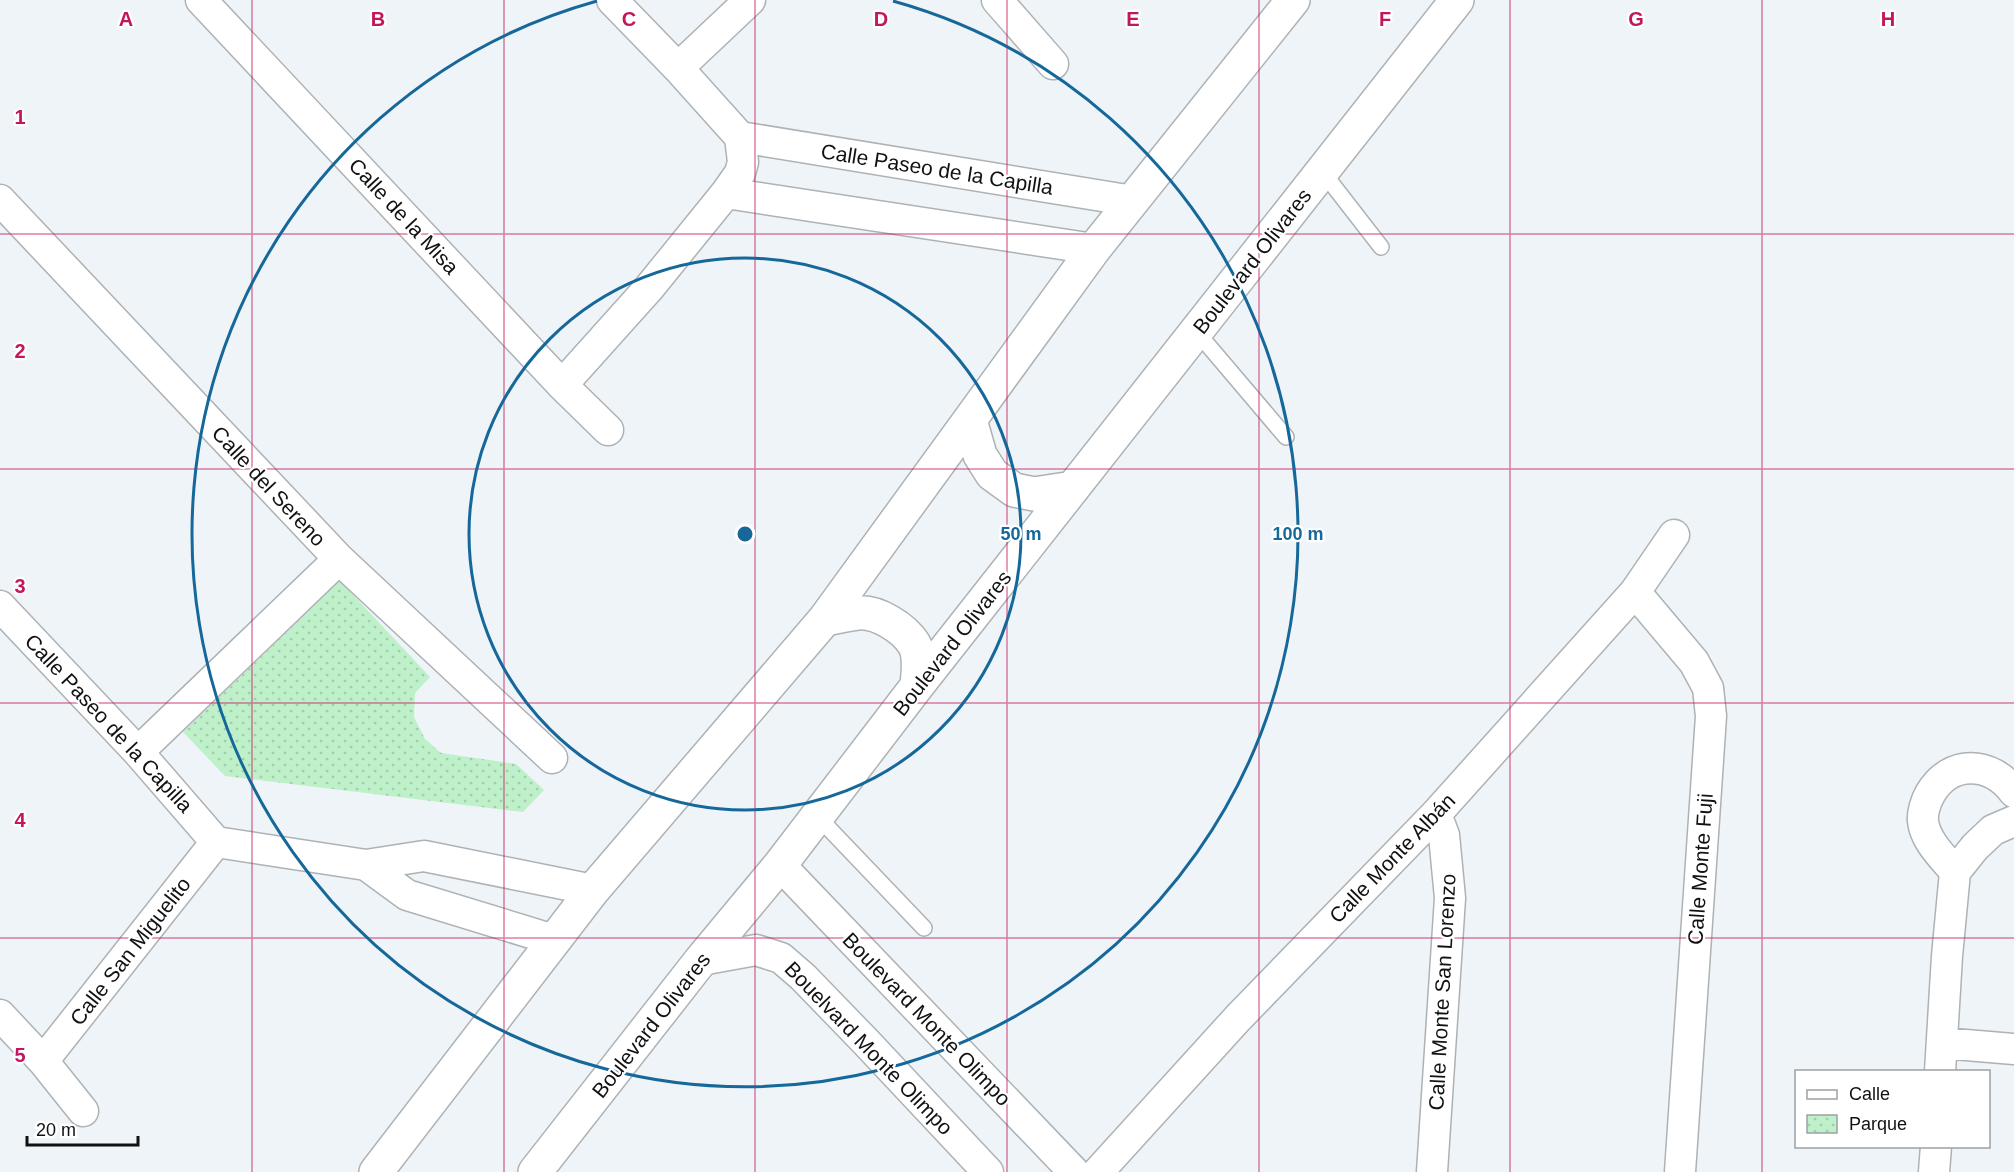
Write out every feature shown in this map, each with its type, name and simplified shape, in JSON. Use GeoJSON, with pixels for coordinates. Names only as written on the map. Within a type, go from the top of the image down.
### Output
{"type":"FeatureCollection","features":[{"type":"Feature","properties":{"kind":"street","name":"Calle de la Misa"},"geometry":{"type":"LineString","coordinates":[[201,0],[562,385],[608,430]]}},
{"type":"Feature","properties":{"kind":"street"},"geometry":{"type":"LineString","coordinates":[[562,385],[648,288],[740,173],[741,150],[678,68],[612,0]]}},
{"type":"Feature","properties":{"kind":"street"},"geometry":{"type":"LineString","coordinates":[[678,68],[750,0]]}},
{"type":"Feature","properties":{"kind":"street"},"geometry":{"type":"LineString","coordinates":[[998,0],[1053,64]]}},
{"type":"Feature","properties":{"kind":"street"},"geometry":{"type":"LineString","coordinates":[[376,1172],[592,890],[825,619],[1094,249],[1293,0]]}},
{"type":"Feature","properties":{"kind":"street","name":"Boulevard Olivares"},"geometry":{"type":"LineString","coordinates":[[535,1172],[701,960],[818,817],[917,686],[1457,0]]}},
{"type":"Feature","properties":{"kind":"street","name":"Calle Paseo de la Capilla"},"geometry":{"type":"LineString","coordinates":[[741,150],[1133,201]]}},
{"type":"Feature","properties":{"kind":"street"},"geometry":{"type":"LineString","coordinates":[[726,193],[1094,249]]}},
{"type":"Feature","properties":{"kind":"street","name":"Calle del Sereno"},"geometry":{"type":"LineString","coordinates":[[0,200],[339,559],[552,758]]}},
{"type":"Feature","properties":{"kind":"street"},"geometry":{"type":"LineString","coordinates":[[970,420],[980,455],[992,474],[1014,490],[1034,494],[1073,488]]}},
{"type":"Feature","properties":{"kind":"street","name":"Calle Monte Albán"},"geometry":{"type":"LineString","coordinates":[[1098,1172],[1238,1018],[1436,814],[1635,592],[1674,535]]}},
{"type":"Feature","properties":{"kind":"street"},"geometry":{"type":"LineString","coordinates":[[138,752],[339,559]]}},
{"type":"Feature","properties":{"kind":"street","name":"Calle Monte Fuji"},"geometry":{"type":"LineString","coordinates":[[1635,592],[1694,662],[1708,688],[1711,716],[1680,1172]]}},
{"type":"Feature","properties":{"kind":"street","name":"Calle Paseo de la Capilla"},"geometry":{"type":"LineString","coordinates":[[0,606],[138,752],[216,842]]}},
{"type":"Feature","properties":{"kind":"street"},"geometry":{"type":"LineString","coordinates":[[825,619],[859,613],[874,615],[896,626],[914,645],[918,661],[917,686]]}},
{"type":"Feature","properties":{"kind":"street"},"geometry":{"type":"LineString","coordinates":[[1955,872],[1931,842],[1923,821],[1926,800],[1936,782],[1947,774],[1965,767],[1983,770],[2006,781],[2014,792]]}},
{"type":"Feature","properties":{"kind":"street","name":"Calle Monte San Lorenzo"},"geometry":{"type":"LineString","coordinates":[[1432,1172],[1450,898],[1444,835],[1436,814]]}},
{"type":"Feature","properties":{"kind":"street"},"geometry":{"type":"LineString","coordinates":[[2014,821],[1993,830],[1975,847],[1955,872],[1941,1057],[2014,1049]]}},
{"type":"Feature","properties":{"kind":"street"},"geometry":{"type":"LineString","coordinates":[[216,842],[366,865],[424,856],[592,890]]}},
{"type":"Feature","properties":{"kind":"street","name":"Calle San Miguelito"},"geometry":{"type":"LineString","coordinates":[[43,1061],[216,842]]}},
{"type":"Feature","properties":{"kind":"street"},"geometry":{"type":"LineString","coordinates":[[366,865],[407,895],[554,940]]}},
{"type":"Feature","properties":{"kind":"street","name":"Boulevard Monte Olimpo"},"geometry":{"type":"LineString","coordinates":[[780,865],[1074,1172]]}},
{"type":"Feature","properties":{"kind":"street","name":"Bouelvard Monte Olimpo"},"geometry":{"type":"LineString","coordinates":[[701,960],[756,950],[781,958],[803,977],[866,1042],[988,1172]]}},
{"type":"Feature","properties":{"kind":"street"},"geometry":{"type":"LineString","coordinates":[[0,1016],[43,1061],[83,1111]]}},
{"type":"Feature","properties":{"kind":"street"},"geometry":{"type":"LineString","coordinates":[[1934,1172],[1936,1148]]}},
{"type":"Feature","properties":{"kind":"lane"},"geometry":{"type":"LineString","coordinates":[[1322,171],[1381,248]]}},
{"type":"Feature","properties":{"kind":"lane"},"geometry":{"type":"LineString","coordinates":[[1196,331],[1286,437]]}},
{"type":"Feature","properties":{"kind":"lane"},"geometry":{"type":"LineString","coordinates":[[818,817],[924,928]]}},
{"type":"Feature","properties":{"kind":"green space"},"geometry":{"type":"Polygon","coordinates":[[[340,581],[430,677],[415,693],[414,717],[425,739],[441,753],[516,764],[544,790],[523,812],[225,776],[183,732],[340,581]]]}}]}
